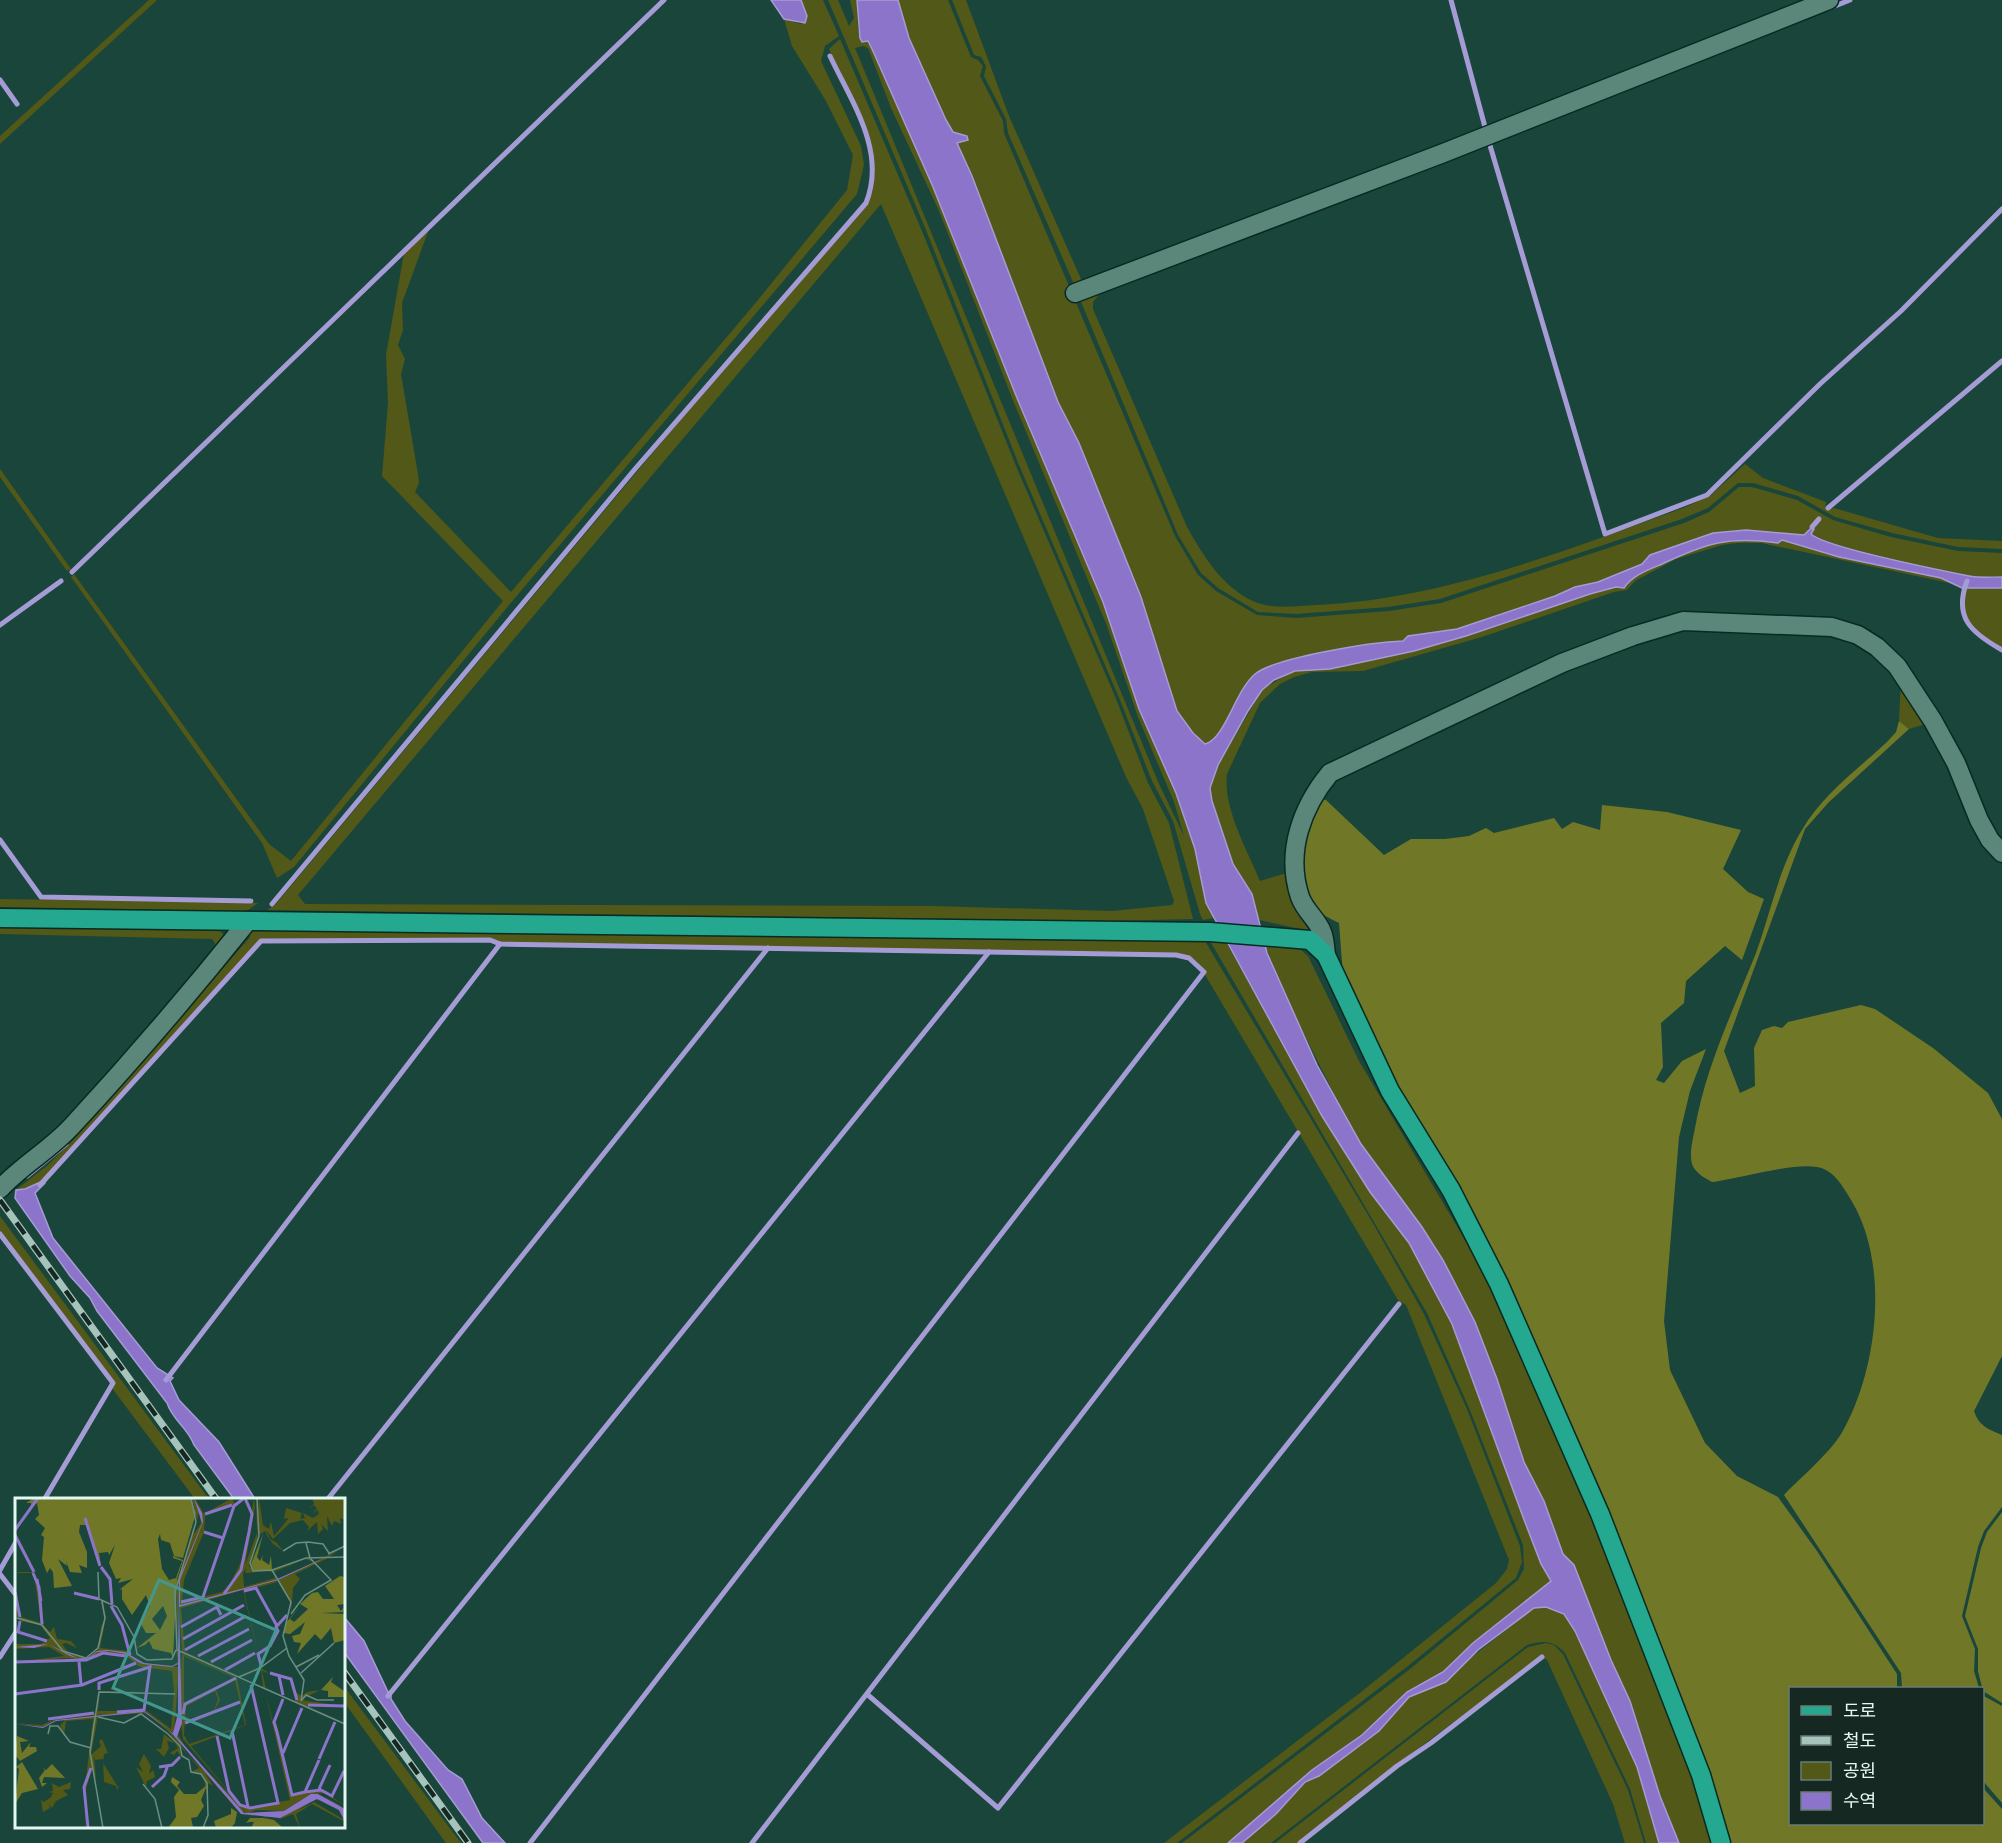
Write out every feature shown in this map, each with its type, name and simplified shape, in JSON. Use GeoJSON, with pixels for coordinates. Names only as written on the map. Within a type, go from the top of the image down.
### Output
{"type":"FeatureCollection","features":[{"type":"Feature","properties":{"kind":"main road"},"geometry":{"type":"LineString","coordinates":[[0,918],[1210,932],[1310,940],[1326,955],[1390,1091],[1451,1190],[1499,1284],[1600,1514],[1701,1775],[1720,1843]]}},
{"type":"Feature","properties":{"kind":"street"},"geometry":{"type":"LineString","coordinates":[[1075,292],[1441,154],[1828,0]]}},
{"type":"Feature","properties":{"kind":"street"},"geometry":{"type":"LineString","coordinates":[[1326,955],[1322,932],[1308,914],[1300,896],[1295,850],[1306,808],[1330,773],[1562,663],[1633,636],[1683,621],[1832,627],[1858,635],[1877,647],[1897,666],[1933,721],[1956,763],[1979,820],[1990,840],[2002,853]]}},
{"type":"Feature","properties":{"kind":"street"},"geometry":{"type":"LineString","coordinates":[[0,1189],[15,1173],[70,1128],[203,977],[248,921]]}},
{"type":"Feature","properties":{"kind":"green space"},"geometry":{"type":"Polygon","coordinates":[[[149,0],[157,0],[0,144],[0,136],[149,0]]]}},
{"type":"Feature","properties":{"kind":"green space"},"geometry":{"type":"Polygon","coordinates":[[[801,0],[823,0],[839,36],[825,46],[821,61],[861,146],[864,165],[857,194],[509,605],[294,867],[277,878],[262,843],[71,577],[74,574],[269,844],[291,861],[503,601],[382,476],[388,403],[386,355],[404,253],[429,229],[402,303],[403,330],[398,345],[405,359],[401,374],[418,474],[419,483],[415,492],[511,592],[753,306],[847,190],[853,155],[826,101],[792,46],[784,19],[801,24],[807,16],[801,0]]]}},
{"type":"Feature","properties":{"kind":"green space"},"geometry":{"type":"Polygon","coordinates":[[[828,0],[838,0],[849,26],[854,18],[850,0],[857,0],[858,30],[873,49],[933,187],[1017,398],[1103,602],[1139,709],[1176,793],[1195,849],[1206,903],[1214,918],[1203,920],[1200,914],[1173,821],[1152,781],[1120,700],[1019,465],[926,230],[828,0]],[[863,46],[855,48],[1159,784],[1184,836],[1174,802],[1138,717],[1107,626],[1012,398],[939,211],[891,108],[868,48],[863,46]]]}},
{"type":"Feature","properties":{"kind":"green space"},"geometry":{"type":"Polygon","coordinates":[[[898,0],[948,0],[971,57],[983,66],[980,76],[1003,121],[1004,133],[1175,536],[1198,575],[1216,591],[1257,615],[1296,618],[1389,611],[1441,603],[1684,523],[1709,512],[1739,487],[1752,487],[1797,500],[1833,520],[1891,537],[1958,551],[2002,553],[2002,577],[1969,576],[1838,545],[1811,533],[1820,521],[1818,517],[1804,535],[1746,530],[1713,533],[1650,555],[1642,563],[1598,582],[1575,587],[1457,629],[1408,636],[1403,641],[1324,652],[1301,657],[1264,670],[1252,678],[1219,734],[1206,744],[1193,733],[1177,711],[1141,597],[1079,443],[1058,402],[972,176],[957,143],[967,136],[953,132],[946,120],[909,38],[898,0]]]}},
{"type":"Feature","properties":{"kind":"green space"},"geometry":{"type":"Polygon","coordinates":[[[952,0],[966,0],[1009,116],[1081,279],[1097,281],[1076,289],[1008,133],[1006,119],[984,76],[986,66],[981,57],[974,55],[952,0]]]}},
{"type":"Feature","properties":{"kind":"green space"},"geometry":{"type":"Polygon","coordinates":[[[840,39],[922,231],[1016,466],[1117,701],[1148,783],[1169,823],[1193,919],[1107,921],[267,910],[275,905],[681,419],[867,205],[873,184],[874,163],[871,144],[857,106],[829,49],[840,39]],[[881,204],[298,895],[305,904],[932,906],[1112,911],[1172,905],[1174,901],[1143,809],[1126,777],[881,204]]]}},
{"type":"Feature","properties":{"kind":"green space"},"geometry":{"type":"Polygon","coordinates":[[[1106,286],[1093,302],[1093,309],[1187,527],[1223,579],[1242,595],[1260,604],[1292,607],[1364,601],[1458,583],[1504,570],[1686,507],[1711,495],[1745,464],[1763,478],[1826,502],[1825,508],[1828,510],[1834,508],[1938,538],[2002,541],[2002,549],[1958,547],[1892,533],[1835,517],[1798,496],[1753,483],[1738,483],[1708,508],[1682,519],[1440,599],[1388,607],[1296,614],[1258,612],[1218,588],[1201,573],[1178,535],[1079,297],[1106,286]]]}},
{"type":"Feature","properties":{"kind":"green space"},"geometry":{"type":"Polygon","coordinates":[[[0,469],[71,569],[67,571],[0,477],[0,469]]]}},
{"type":"Feature","properties":{"kind":"green space"},"geometry":{"type":"Polygon","coordinates":[[[1741,539],[1782,540],[1839,557],[1941,578],[1954,584],[1761,543],[1722,545],[1676,559],[1635,581],[1627,590],[1614,592],[1482,637],[1363,671],[1312,672],[1294,677],[1280,684],[1260,703],[1227,774],[1227,787],[1232,815],[1260,881],[1293,871],[1315,938],[1305,930],[1259,920],[1252,894],[1233,864],[1212,801],[1210,788],[1218,765],[1262,690],[1289,673],[1311,668],[1330,669],[1414,651],[1590,594],[1616,587],[1624,588],[1640,574],[1675,556],[1708,543],[1741,539]]]}},
{"type":"Feature","properties":{"kind":"green space"},"geometry":{"type":"Polygon","coordinates":[[[1967,587],[2002,588],[2002,648],[1977,631],[1965,616],[1963,597],[1967,587]]]}},
{"type":"Feature","properties":{"kind":"green space"},"geometry":{"type":"Polygon","coordinates":[[[1901,678],[1929,723],[1909,729],[1899,721],[1901,678]]]}},
{"type":"Feature","properties":{"kind":"green space"},"geometry":{"type":"Polygon","coordinates":[[[1899,721],[1909,729],[1829,802],[1805,829],[1724,1051],[1740,1093],[1755,1086],[1754,1048],[1762,1030],[1774,1026],[1782,1028],[1788,1022],[1861,1005],[1875,1009],[1933,1048],[1988,1093],[2002,1119],[2002,1356],[1974,1411],[1978,1420],[1985,1426],[2002,1435],[2002,1507],[1984,1531],[1978,1547],[1962,1616],[1975,1649],[1974,1671],[1979,1687],[1902,1687],[1901,1673],[1784,1495],[1826,1454],[1840,1436],[1857,1401],[1866,1373],[1875,1311],[1874,1279],[1870,1249],[1861,1220],[1848,1195],[1832,1174],[1824,1169],[1802,1166],[1712,1182],[1695,1170],[1691,1160],[1700,1105],[1713,1061],[1756,953],[1781,874],[1794,844],[1820,805],[1896,732],[1899,721]]]}},
{"type":"Feature","properties":{"kind":"green space"},"geometry":{"type":"Polygon","coordinates":[[[1320,799],[1326,800],[1384,855],[1411,839],[1469,836],[1486,828],[1494,833],[1554,818],[1562,829],[1573,822],[1600,830],[1602,805],[1667,812],[1741,830],[1723,869],[1748,892],[1764,899],[1742,960],[1725,946],[1686,981],[1684,1003],[1661,1023],[1663,1067],[1656,1080],[1664,1083],[1682,1061],[1706,1049],[1690,1091],[1679,1137],[1664,1321],[1670,1370],[1705,1443],[1737,1476],[1778,1497],[1817,1551],[1897,1674],[1897,1687],[1789,1687],[1789,1825],[1984,1825],[1984,1789],[2002,1809],[2002,1843],[1726,1843],[1597,1494],[1343,975],[1339,923],[1315,908],[1307,897],[1302,884],[1301,869],[1305,840],[1320,799]]]}},
{"type":"Feature","properties":{"kind":"green space"},"geometry":{"type":"Polygon","coordinates":[[[0,899],[258,903],[247,911],[0,907],[0,899]]]}},
{"type":"Feature","properties":{"kind":"green space"},"geometry":{"type":"Polygon","coordinates":[[[0,925],[217,928],[226,937],[214,950],[215,943],[212,939],[0,934],[0,925]]]}},
{"type":"Feature","properties":{"kind":"green space"},"geometry":{"type":"Polygon","coordinates":[[[252,929],[1205,941],[1374,1225],[1424,1314],[1467,1409],[1520,1546],[1522,1562],[1516,1578],[1408,1666],[1177,1843],[1164,1843],[1361,1692],[1496,1583],[1507,1569],[1509,1560],[1406,1305],[1398,1300],[1198,963],[1190,957],[1176,954],[500,943],[490,939],[260,940],[43,1181],[25,1189],[16,1190],[48,1165],[75,1138],[250,937],[248,933],[252,929]]]}},
{"type":"Feature","properties":{"kind":"green space"},"geometry":{"type":"Polygon","coordinates":[[[1225,940],[1322,1116],[1370,1192],[1409,1243],[1452,1324],[1541,1564],[1552,1581],[1453,1661],[1443,1673],[1407,1692],[1362,1735],[1312,1770],[1228,1843],[1182,1843],[1410,1669],[1518,1580],[1524,1569],[1523,1545],[1469,1408],[1427,1313],[1210,941],[1225,940]]]}},
{"type":"Feature","properties":{"kind":"green space"},"geometry":{"type":"Polygon","coordinates":[[[1264,942],[1294,944],[1308,956],[1359,1061],[1487,1277],[1558,1436],[1609,1563],[1689,1769],[1712,1843],[1679,1843],[1654,1778],[1630,1701],[1611,1660],[1574,1565],[1563,1554],[1544,1501],[1524,1462],[1497,1379],[1475,1322],[1434,1244],[1386,1182],[1351,1128],[1283,992],[1264,942]]]}},
{"type":"Feature","properties":{"kind":"green space"},"geometry":{"type":"Polygon","coordinates":[[[0,1216],[208,1498],[194,1498],[112,1388],[115,1382],[0,1231],[0,1216]]]}},
{"type":"Feature","properties":{"kind":"green space"},"geometry":{"type":"Polygon","coordinates":[[[2002,1512],[2002,1703],[1984,1692],[1984,1687],[1982,1687],[1978,1671],[1978,1649],[1965,1616],[1987,1532],[2002,1512]]]}},
{"type":"Feature","properties":{"kind":"green space"},"geometry":{"type":"Polygon","coordinates":[[[1546,1607],[1564,1614],[1575,1631],[1637,1767],[1659,1843],[1646,1843],[1630,1789],[1565,1653],[1552,1643],[1538,1642],[1527,1645],[1271,1843],[1242,1843],[1276,1814],[1305,1782],[1319,1776],[1379,1731],[1409,1697],[1464,1663],[1534,1608],[1546,1607]]]}},
{"type":"Feature","properties":{"kind":"green space"},"geometry":{"type":"Polygon","coordinates":[[[1546,1643],[1554,1645],[1563,1654],[1628,1790],[1644,1843],[1625,1843],[1613,1804],[1547,1660],[1541,1657],[1396,1765],[1299,1843],[1275,1843],[1528,1647],[1546,1643]]]}},
{"type":"Feature","properties":{"kind":"green space"},"geometry":{"type":"Polygon","coordinates":[[[345,1687],[461,1843],[446,1843],[345,1703],[345,1687]]]}},
{"type":"Feature","properties":{"kind":"green space"},"geometry":{"type":"Polygon","coordinates":[[[1984,1696],[2002,1706],[2002,1803],[1984,1782],[1984,1696]]]}},
{"type":"Feature","properties":{"kind":"water"},"geometry":{"type":"Polygon","coordinates":[[[771,0],[801,0],[807,16],[805,23],[784,19],[771,0]]]}},
{"type":"Feature","properties":{"kind":"water"},"geometry":{"type":"Polygon","coordinates":[[[857,0],[898,0],[909,38],[946,120],[953,132],[967,136],[968,140],[957,143],[972,176],[1058,402],[1079,443],[1141,597],[1177,711],[1193,733],[1205,744],[1218,733],[1248,682],[1255,674],[1266,668],[1303,656],[1403,641],[1408,636],[1457,629],[1575,587],[1598,582],[1642,564],[1650,555],[1713,533],[1746,530],[1804,535],[1812,527],[1814,529],[1811,534],[1861,552],[1969,576],[2002,577],[2002,588],[1962,588],[1941,578],[1839,557],[1782,540],[1778,543],[1731,541],[1705,546],[1641,573],[1624,588],[1616,587],[1590,594],[1414,651],[1330,669],[1295,671],[1274,680],[1262,690],[1248,711],[1218,765],[1210,788],[1212,801],[1233,864],[1252,894],[1267,953],[1317,1065],[1361,1144],[1422,1227],[1443,1260],[1475,1322],[1497,1379],[1524,1462],[1544,1501],[1563,1554],[1574,1565],[1611,1660],[1630,1701],[1660,1796],[1679,1843],[1659,1843],[1637,1767],[1575,1631],[1564,1614],[1546,1607],[1534,1608],[1478,1650],[1446,1682],[1409,1697],[1379,1731],[1319,1776],[1305,1782],[1276,1814],[1242,1843],[1228,1843],[1312,1770],[1362,1735],[1407,1692],[1443,1672],[1473,1643],[1551,1581],[1541,1564],[1452,1324],[1409,1243],[1370,1192],[1322,1116],[1206,903],[1195,849],[1176,793],[1139,709],[1103,602],[1017,398],[933,187],[872,49],[868,41],[862,42],[860,38],[857,0]]]}},
{"type":"Feature","properties":{"kind":"water"},"geometry":{"type":"Polygon","coordinates":[[[43,1181],[45,1183],[35,1193],[53,1238],[157,1368],[173,1378],[170,1381],[179,1400],[219,1442],[254,1498],[233,1498],[173,1415],[167,1403],[97,1311],[90,1298],[70,1276],[15,1198],[16,1190],[25,1189],[43,1181]]]}},
{"type":"Feature","properties":{"kind":"water"},"geometry":{"type":"Polygon","coordinates":[[[345,1618],[364,1641],[388,1692],[391,1691],[391,1699],[405,1721],[448,1770],[462,1779],[482,1818],[505,1843],[483,1843],[345,1653],[345,1618]]]}},
{"type":"Feature","properties":{"kind":"waterway"},"geometry":{"type":"LineString","coordinates":[[72,572],[664,0]]}},
{"type":"Feature","properties":{"kind":"waterway"},"geometry":{"type":"LineString","coordinates":[[1451,0],[1489,142],[1605,534],[1707,495],[1820,384],[1901,311],[2002,209]]}},
{"type":"Feature","properties":{"kind":"waterway"},"geometry":{"type":"LineString","coordinates":[[1830,8],[1850,0]]}},
{"type":"Feature","properties":{"kind":"waterway"},"geometry":{"type":"LineString","coordinates":[[272,904],[635,469],[866,203],[871,184],[872,164],[869,146],[864,127],[830,56]]}},
{"type":"Feature","properties":{"kind":"waterway"},"geometry":{"type":"LineString","coordinates":[[0,80],[17,104]]}},
{"type":"Feature","properties":{"kind":"waterway"},"geometry":{"type":"LineString","coordinates":[[1828,508],[2002,361]]}},
{"type":"Feature","properties":{"kind":"waterway"},"geometry":{"type":"LineString","coordinates":[[1812,527],[1819,519]]}},
{"type":"Feature","properties":{"kind":"waterway"},"geometry":{"type":"LineString","coordinates":[[0,625],[61,581]]}},
{"type":"Feature","properties":{"kind":"waterway"},"geometry":{"type":"LineString","coordinates":[[1967,581],[1962,605],[1968,623],[1982,637],[2002,650]]}},
{"type":"Feature","properties":{"kind":"waterway"},"geometry":{"type":"LineString","coordinates":[[0,840],[41,897],[251,901]]}},
{"type":"Feature","properties":{"kind":"waterway"},"geometry":{"type":"LineString","coordinates":[[40,1185],[261,941],[490,940],[500,944],[1176,955],[1189,958],[1204,972],[530,1843]]}},
{"type":"Feature","properties":{"kind":"waterway"},"geometry":{"type":"LineString","coordinates":[[166,1380],[500,944]]}},
{"type":"Feature","properties":{"kind":"waterway"},"geometry":{"type":"LineString","coordinates":[[329,1498],[768,948]]}},
{"type":"Feature","properties":{"kind":"waterway"},"geometry":{"type":"LineString","coordinates":[[388,1696],[989,952]]}},
{"type":"Feature","properties":{"kind":"waterway"},"geometry":{"type":"LineString","coordinates":[[752,1843],[1298,1133]]}},
{"type":"Feature","properties":{"kind":"waterway"},"geometry":{"type":"LineString","coordinates":[[27,1176],[66,1144]]}},
{"type":"Feature","properties":{"kind":"waterway"},"geometry":{"type":"LineString","coordinates":[[0,1234],[113,1383],[45,1498]]}},
{"type":"Feature","properties":{"kind":"waterway"},"geometry":{"type":"LineString","coordinates":[[868,1695],[998,1808],[1399,1304]]}},
{"type":"Feature","properties":{"kind":"waterway"},"geometry":{"type":"LineString","coordinates":[[0,1570],[15,1544]]}},
{"type":"Feature","properties":{"kind":"waterway"},"geometry":{"type":"LineString","coordinates":[[0,1574],[15,1594]]}},
{"type":"Feature","properties":{"kind":"waterway"},"geometry":{"type":"LineString","coordinates":[[0,1657],[15,1634]]}},
{"type":"Feature","properties":{"kind":"waterway"},"geometry":{"type":"LineString","coordinates":[[1300,1843],[1397,1766],[1431,1743],[1542,1657]]}},
{"type":"Feature","properties":{"kind":"railway"},"geometry":{"type":"LineString","coordinates":[[0,1200],[216,1498]]}},
{"type":"Feature","properties":{"kind":"railway"},"geometry":{"type":"LineString","coordinates":[[345,1673],[468,1843]]}}]}
